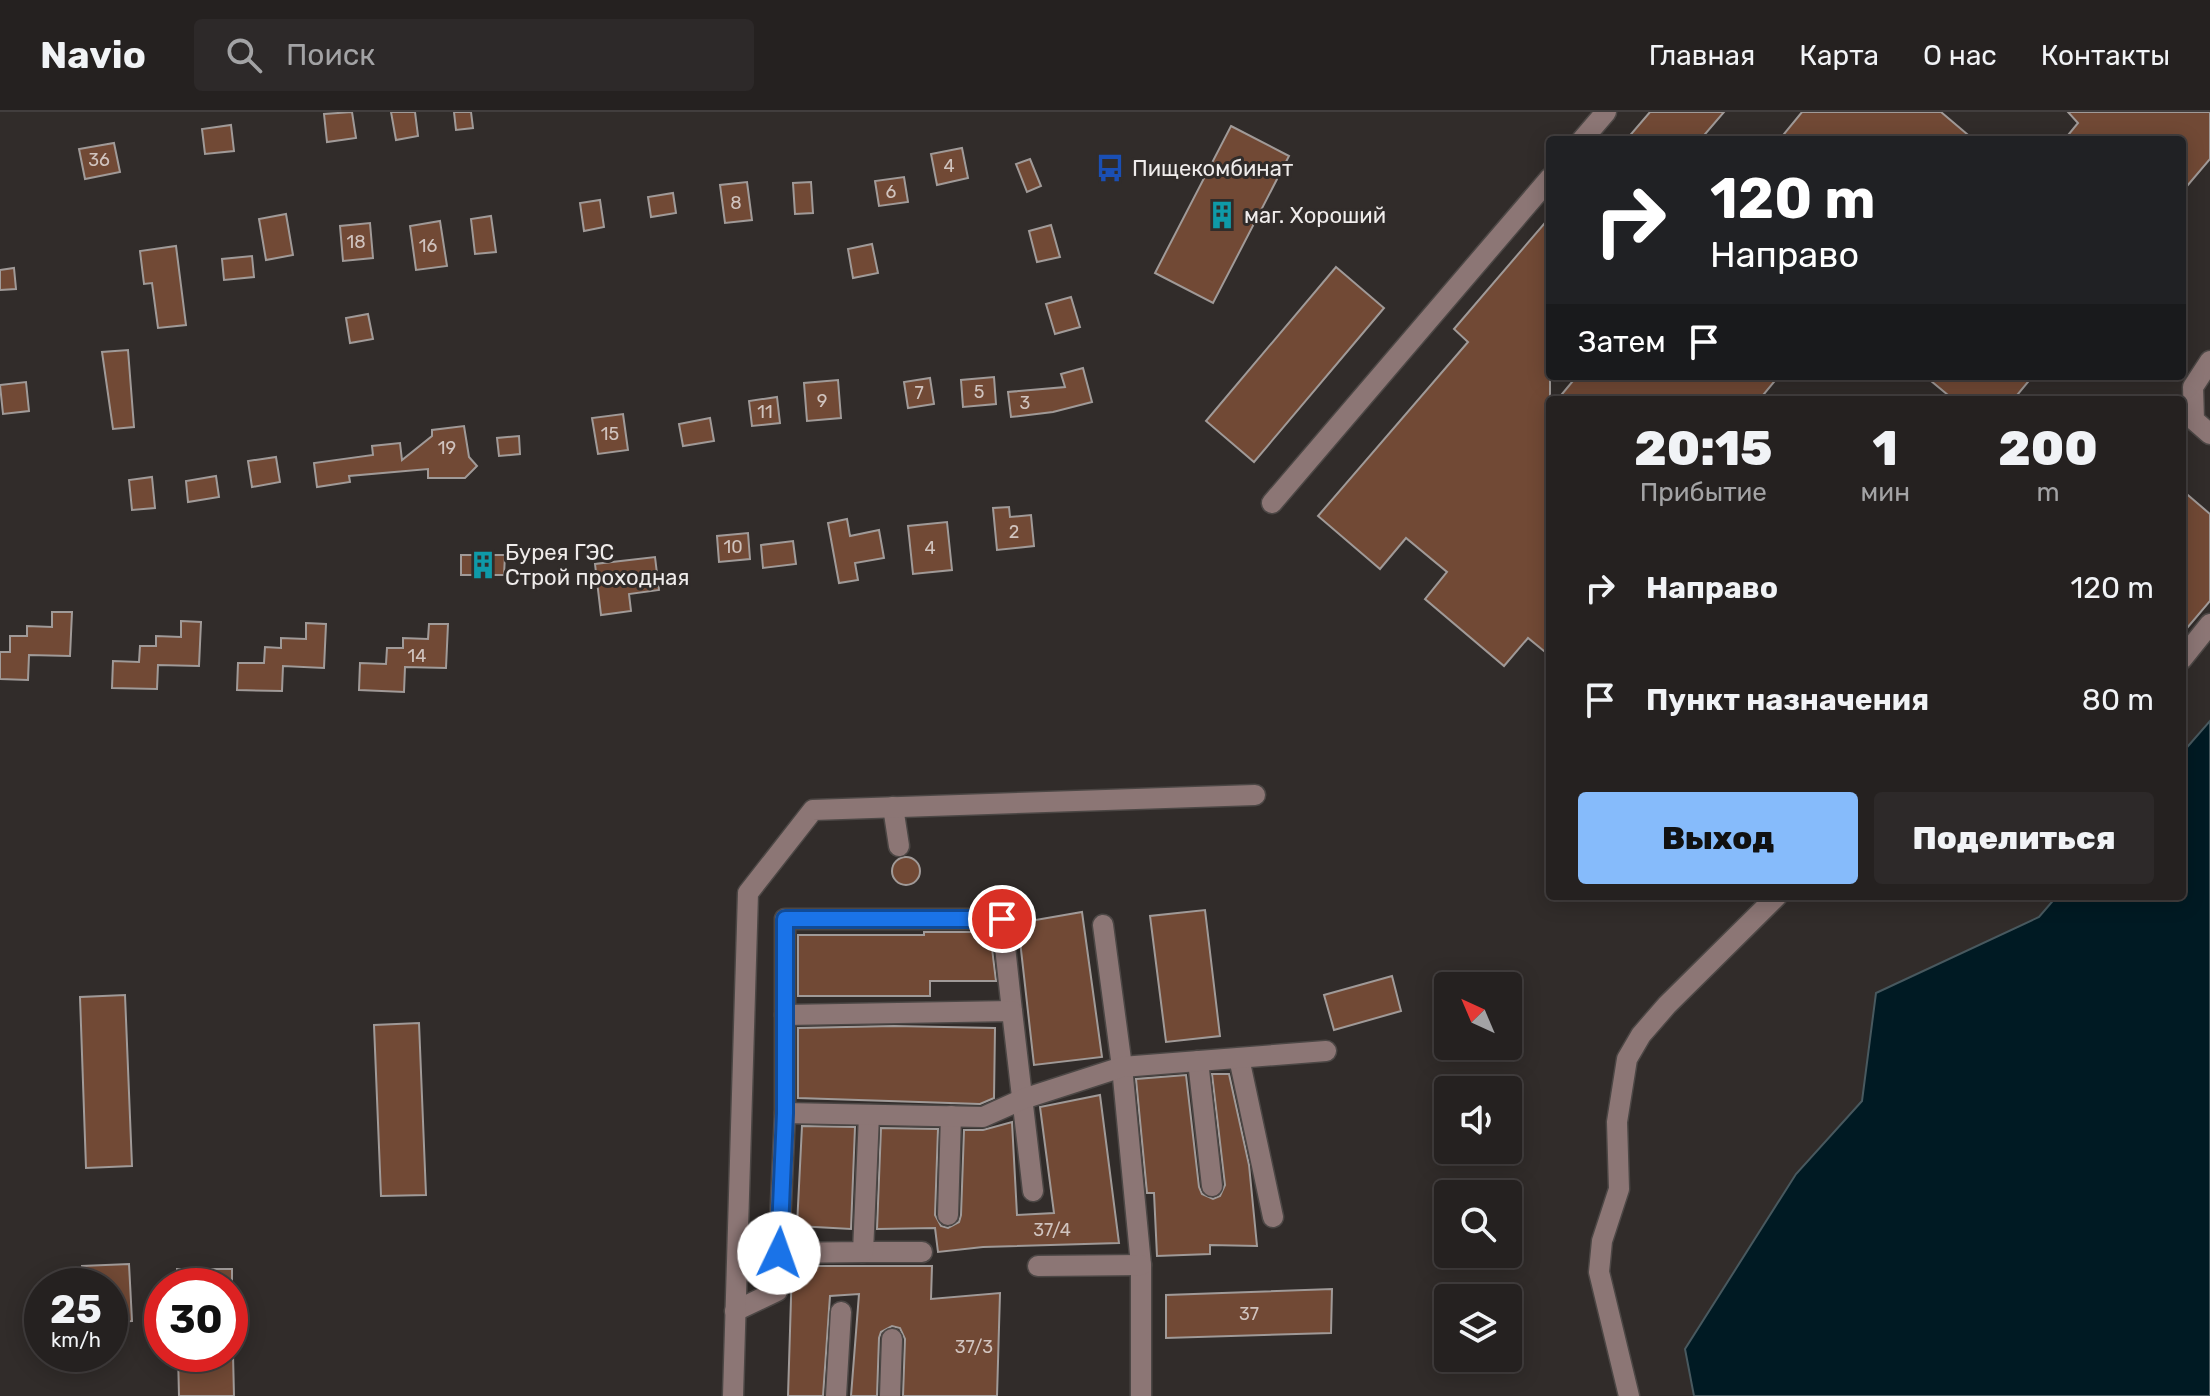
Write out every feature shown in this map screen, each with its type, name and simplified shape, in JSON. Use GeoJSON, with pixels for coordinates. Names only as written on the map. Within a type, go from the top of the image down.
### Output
{"type":"FeatureCollection","features":[{"type":"Feature","properties":{"kind":"street"},"geometry":{"type":"LineString","coordinates":[[1585,136],[1606,112]]}},
{"type":"Feature","properties":{"kind":"street"},"geometry":{"type":"LineString","coordinates":[[1272,503],[1546,183]]}},
{"type":"Feature","properties":{"kind":"street"},"geometry":{"type":"LineString","coordinates":[[2210,361],[2193,387],[2194,420],[2210,434]]}},
{"type":"Feature","properties":{"kind":"street"},"geometry":{"type":"LineString","coordinates":[[2186,654],[2210,624]]}},
{"type":"Feature","properties":{"kind":"street"},"geometry":{"type":"LineString","coordinates":[[733,1396],[748,893],[813,810],[1255,795]]}},
{"type":"Feature","properties":{"kind":"street"},"geometry":{"type":"LineString","coordinates":[[893,807],[899,846]]}},
{"type":"Feature","properties":{"kind":"street"},"geometry":{"type":"LineString","coordinates":[[1629,1396],[1599,1272],[1602,1241],[1619,1189],[1617,1122],[1627,1059],[1641,1035],[1667,1005],[1773,900]]}},
{"type":"Feature","properties":{"kind":"street"},"geometry":{"type":"LineString","coordinates":[[735,1311],[777,1291],[785,1113],[785,919],[1002,919],[1033,1191]]}},
{"type":"Feature","properties":{"kind":"street"},"geometry":{"type":"LineString","coordinates":[[1103,925],[1122,1067],[1141,1265],[1141,1396]]}},
{"type":"Feature","properties":{"kind":"street"},"geometry":{"type":"LineString","coordinates":[[785,1015],[1012,1011]]}},
{"type":"Feature","properties":{"kind":"street"},"geometry":{"type":"LineString","coordinates":[[785,1113],[983,1117],[1023,1099],[1122,1067],[1326,1051]]}},
{"type":"Feature","properties":{"kind":"street"},"geometry":{"type":"LineString","coordinates":[[1239,1058],[1273,1217]]}},
{"type":"Feature","properties":{"kind":"street"},"geometry":{"type":"LineString","coordinates":[[1198,1061],[1212,1186]]}},
{"type":"Feature","properties":{"kind":"street"},"geometry":{"type":"LineString","coordinates":[[863,1252],[869,1115]]}},
{"type":"Feature","properties":{"kind":"street"},"geometry":{"type":"LineString","coordinates":[[948,1215],[951,1116]]}},
{"type":"Feature","properties":{"kind":"street"},"geometry":{"type":"LineString","coordinates":[[779,1253],[922,1252]]}},
{"type":"Feature","properties":{"kind":"street"},"geometry":{"type":"LineString","coordinates":[[1038,1266],[1141,1265]]}},
{"type":"Feature","properties":{"kind":"street"},"geometry":{"type":"LineString","coordinates":[[836,1396],[841,1312]]}},
{"type":"Feature","properties":{"kind":"street"},"geometry":{"type":"LineString","coordinates":[[890,1396],[892,1339]]}},
{"type":"Feature","properties":{"kind":"water"},"geometry":{"type":"Polygon","coordinates":[[[2210,721],[2210,1396],[1694,1396],[1685,1349],[1796,1174],[1862,1101],[1876,993],[2039,917],[2054,900],[2186,900],[2186,748],[2210,721]]]}},
{"type":"Feature","properties":{"kind":"building"},"geometry":{"type":"Polygon","coordinates":[[[352,112],[356,138],[327,142],[324,114],[352,112]]]}},
{"type":"Feature","properties":{"kind":"building"},"geometry":{"type":"Polygon","coordinates":[[[391,112],[415,112],[418,136],[396,140],[391,112]]]}},
{"type":"Feature","properties":{"kind":"building"},"geometry":{"type":"Polygon","coordinates":[[[454,112],[471,112],[473,128],[456,130],[454,112]]]}},
{"type":"Feature","properties":{"kind":"building"},"geometry":{"type":"Polygon","coordinates":[[[1650,112],[1724,112],[1703,136],[1629,136],[1650,112]]]}},
{"type":"Feature","properties":{"kind":"building"},"geometry":{"type":"Polygon","coordinates":[[[1802,112],[1941,112],[1969,136],[1782,136],[1802,112]]]}},
{"type":"Feature","properties":{"kind":"building"},"geometry":{"type":"Polygon","coordinates":[[[2068,112],[2210,112],[2210,159],[2186,187],[2186,136],[2067,136],[2078,123],[2068,112]]]}},
{"type":"Feature","properties":{"kind":"building"},"geometry":{"type":"Polygon","coordinates":[[[231,125],[234,151],[205,154],[202,129],[231,125]]]}},
{"type":"Feature","properties":{"kind":"building","name":"маг. Хороший"},"geometry":{"type":"Polygon","coordinates":[[[1231,126],[1289,156],[1213,303],[1155,273],[1231,126]]]}},
{"type":"Feature","properties":{"kind":"building"},"geometry":{"type":"Polygon","coordinates":[[[114,143],[120,172],[85,179],[79,149],[114,143]]]}},
{"type":"Feature","properties":{"kind":"building"},"geometry":{"type":"Polygon","coordinates":[[[962,148],[968,178],[937,185],[931,154],[962,148]]]}},
{"type":"Feature","properties":{"kind":"building"},"geometry":{"type":"Polygon","coordinates":[[[1030,159],[1041,186],[1027,192],[1016,164],[1030,159]]]}},
{"type":"Feature","properties":{"kind":"building"},"geometry":{"type":"Polygon","coordinates":[[[904,177],[908,202],[879,206],[875,181],[904,177]]]}},
{"type":"Feature","properties":{"kind":"building"},"geometry":{"type":"Polygon","coordinates":[[[747,182],[752,220],[725,223],[720,185],[747,182]]]}},
{"type":"Feature","properties":{"kind":"building"},"geometry":{"type":"Polygon","coordinates":[[[811,182],[813,213],[795,214],[793,183],[811,182]]]}},
{"type":"Feature","properties":{"kind":"building"},"geometry":{"type":"Polygon","coordinates":[[[673,193],[676,213],[651,217],[648,197],[673,193]]]}},
{"type":"Feature","properties":{"kind":"building"},"geometry":{"type":"Polygon","coordinates":[[[600,200],[604,227],[584,231],[580,203],[600,200]]]}},
{"type":"Feature","properties":{"kind":"building"},"geometry":{"type":"Polygon","coordinates":[[[286,214],[293,255],[266,260],[259,219],[286,214]]]}},
{"type":"Feature","properties":{"kind":"building"},"geometry":{"type":"Polygon","coordinates":[[[491,216],[496,252],[475,254],[471,219],[491,216]]]}},
{"type":"Feature","properties":{"kind":"building"},"geometry":{"type":"Polygon","coordinates":[[[440,221],[447,266],[416,270],[410,226],[440,221]]]}},
{"type":"Feature","properties":{"kind":"building"},"geometry":{"type":"Polygon","coordinates":[[[1546,222],[1546,380],[1550,380],[1550,396],[1546,396],[1546,653],[1528,638],[1504,666],[1425,599],[1447,572],[1406,538],[1380,569],[1318,516],[1468,342],[1454,329],[1546,222]]]}},
{"type":"Feature","properties":{"kind":"building"},"geometry":{"type":"Polygon","coordinates":[[[370,223],[373,258],[343,261],[340,226],[370,223]]]}},
{"type":"Feature","properties":{"kind":"building"},"geometry":{"type":"Polygon","coordinates":[[[1051,225],[1060,257],[1037,262],[1029,231],[1051,225]]]}},
{"type":"Feature","properties":{"kind":"building"},"geometry":{"type":"Polygon","coordinates":[[[872,244],[878,273],[853,278],[848,249],[872,244]]]}},
{"type":"Feature","properties":{"kind":"building"},"geometry":{"type":"Polygon","coordinates":[[[176,246],[186,325],[158,328],[152,283],[144,284],[140,251],[176,246]]]}},
{"type":"Feature","properties":{"kind":"building"},"geometry":{"type":"Polygon","coordinates":[[[252,256],[254,277],[224,280],[222,259],[252,256]]]}},
{"type":"Feature","properties":{"kind":"building"},"geometry":{"type":"Polygon","coordinates":[[[1336,267],[1384,308],[1254,462],[1206,421],[1336,267]]]}},
{"type":"Feature","properties":{"kind":"building"},"geometry":{"type":"Polygon","coordinates":[[[14,268],[16,289],[0,290],[0,270],[14,268]]]}},
{"type":"Feature","properties":{"kind":"building"},"geometry":{"type":"Polygon","coordinates":[[[1071,297],[1080,327],[1055,334],[1046,304],[1071,297]]]}},
{"type":"Feature","properties":{"kind":"building"},"geometry":{"type":"Polygon","coordinates":[[[368,314],[373,339],[350,343],[346,318],[368,314]]]}},
{"type":"Feature","properties":{"kind":"building"},"geometry":{"type":"Polygon","coordinates":[[[128,350],[134,427],[113,429],[102,352],[128,350]]]}},
{"type":"Feature","properties":{"kind":"building"},"geometry":{"type":"Polygon","coordinates":[[[1083,368],[1092,402],[1053,412],[1011,417],[1008,392],[1065,387],[1061,374],[1083,368]]]}},
{"type":"Feature","properties":{"kind":"building"},"geometry":{"type":"Polygon","coordinates":[[[994,377],[996,404],[963,407],[961,380],[994,377]]]}},
{"type":"Feature","properties":{"kind":"building"},"geometry":{"type":"Polygon","coordinates":[[[930,378],[934,404],[908,408],[904,382],[930,378]]]}},
{"type":"Feature","properties":{"kind":"building"},"geometry":{"type":"Polygon","coordinates":[[[838,380],[841,418],[807,421],[804,383],[838,380]]]}},
{"type":"Feature","properties":{"kind":"building"},"geometry":{"type":"Polygon","coordinates":[[[1574,380],[1776,380],[1762,396],[1560,396],[1574,380]]]}},
{"type":"Feature","properties":{"kind":"building"},"geometry":{"type":"Polygon","coordinates":[[[1930,380],[2030,380],[2016,396],[1949,396],[1930,380]]]}},
{"type":"Feature","properties":{"kind":"building"},"geometry":{"type":"Polygon","coordinates":[[[26,382],[29,411],[3,414],[0,385],[26,382]]]}},
{"type":"Feature","properties":{"kind":"building"},"geometry":{"type":"Polygon","coordinates":[[[777,397],[780,423],[752,426],[749,401],[777,397]]]}},
{"type":"Feature","properties":{"kind":"building"},"geometry":{"type":"Polygon","coordinates":[[[623,414],[628,450],[598,454],[592,418],[623,414]]]}},
{"type":"Feature","properties":{"kind":"building"},"geometry":{"type":"Polygon","coordinates":[[[710,418],[714,441],[683,446],[679,424],[710,418]]]}},
{"type":"Feature","properties":{"kind":"building"},"geometry":{"type":"Polygon","coordinates":[[[464,426],[469,457],[477,466],[465,478],[428,478],[428,469],[349,476],[350,482],[317,487],[314,463],[373,455],[372,446],[400,443],[402,460],[432,436],[432,430],[464,426]]]}},
{"type":"Feature","properties":{"kind":"building"},"geometry":{"type":"Polygon","coordinates":[[[519,436],[520,454],[499,456],[497,438],[519,436]]]}},
{"type":"Feature","properties":{"kind":"building"},"geometry":{"type":"Polygon","coordinates":[[[276,457],[280,482],[252,487],[248,461],[276,457]]]}},
{"type":"Feature","properties":{"kind":"building"},"geometry":{"type":"Polygon","coordinates":[[[216,476],[219,497],[188,502],[186,481],[216,476]]]}},
{"type":"Feature","properties":{"kind":"building"},"geometry":{"type":"Polygon","coordinates":[[[152,477],[155,508],[132,510],[129,480],[152,477]]]}},
{"type":"Feature","properties":{"kind":"building"},"geometry":{"type":"Polygon","coordinates":[[[2186,493],[2210,514],[2210,601],[2186,629],[2186,493]]]}},
{"type":"Feature","properties":{"kind":"building"},"geometry":{"type":"Polygon","coordinates":[[[1009,507],[1010,517],[1031,515],[1034,546],[997,550],[993,508],[1009,507]]]}},
{"type":"Feature","properties":{"kind":"building"},"geometry":{"type":"Polygon","coordinates":[[[847,519],[850,536],[879,530],[884,558],[855,563],[858,580],[839,583],[828,523],[847,519]]]}},
{"type":"Feature","properties":{"kind":"building"},"geometry":{"type":"Polygon","coordinates":[[[947,522],[952,570],[913,574],[908,526],[947,522]]]}},
{"type":"Feature","properties":{"kind":"building"},"geometry":{"type":"Polygon","coordinates":[[[748,533],[750,559],[719,562],[717,536],[748,533]]]}},
{"type":"Feature","properties":{"kind":"building"},"geometry":{"type":"Polygon","coordinates":[[[793,541],[796,564],[763,568],[761,545],[793,541]]]}},
{"type":"Feature","properties":{"kind":"building","name":"Бурея ГЭС Строй проходная"},"geometry":{"type":"Polygon","coordinates":[[[461,555],[505,555],[504,575],[461,575],[461,555]]]}},
{"type":"Feature","properties":{"kind":"building"},"geometry":{"type":"Polygon","coordinates":[[[655,557],[659,590],[629,594],[631,611],[601,615],[595,564],[655,557]]]}},
{"type":"Feature","properties":{"kind":"building"},"geometry":{"type":"Polygon","coordinates":[[[52,612],[72,612],[70,656],[29,655],[28,680],[0,679],[0,652],[10,652],[10,636],[27,636],[27,626],[52,627],[52,612]]]}},
{"type":"Feature","properties":{"kind":"building"},"geometry":{"type":"Polygon","coordinates":[[[181,621],[201,622],[199,666],[158,665],[157,689],[112,688],[113,661],[139,662],[140,646],[156,646],[156,636],[181,637],[181,621]]]}},
{"type":"Feature","properties":{"kind":"building"},"geometry":{"type":"Polygon","coordinates":[[[306,623],[326,624],[324,668],[283,666],[282,691],[237,690],[238,663],[264,663],[265,647],[281,648],[281,638],[306,639],[306,623]]]}},
{"type":"Feature","properties":{"kind":"building"},"geometry":{"type":"Polygon","coordinates":[[[429,624],[448,624],[446,668],[405,667],[404,692],[359,690],[360,663],[386,664],[387,648],[403,648],[403,638],[428,639],[429,624]]]}},
{"type":"Feature","properties":{"kind":"building"},"geometry":{"type":"Polygon","coordinates":[[[906,857],[916,861],[920,871],[916,881],[906,885],[896,881],[892,871],[896,861],[906,857]]]}},
{"type":"Feature","properties":{"kind":"building"},"geometry":{"type":"Polygon","coordinates":[[[1205,910],[1220,1036],[1166,1042],[1150,916],[1205,910]]]}},
{"type":"Feature","properties":{"kind":"building"},"geometry":{"type":"Polygon","coordinates":[[[1082,912],[1102,1057],[1034,1065],[1018,923],[1082,912]]]}},
{"type":"Feature","properties":{"kind":"building"},"geometry":{"type":"Polygon","coordinates":[[[924,932],[990,932],[996,981],[930,981],[930,996],[798,996],[798,935],[924,935],[924,932]]]}},
{"type":"Feature","properties":{"kind":"building"},"geometry":{"type":"Polygon","coordinates":[[[1392,976],[1401,1011],[1334,1030],[1324,995],[1392,976]]]}},
{"type":"Feature","properties":{"kind":"building"},"geometry":{"type":"Polygon","coordinates":[[[125,995],[132,1166],[86,1168],[80,997],[125,995]]]}},
{"type":"Feature","properties":{"kind":"building"},"geometry":{"type":"Polygon","coordinates":[[[419,1023],[426,1195],[381,1196],[374,1025],[419,1023]]]}},
{"type":"Feature","properties":{"kind":"building"},"geometry":{"type":"Polygon","coordinates":[[[798,1028],[995,1028],[994,1098],[980,1104],[798,1098],[798,1028]]]}},
{"type":"Feature","properties":{"kind":"building"},"geometry":{"type":"Polygon","coordinates":[[[1212,1074],[1229,1074],[1249,1165],[1257,1246],[1210,1245],[1210,1254],[1157,1256],[1154,1193],[1147,1193],[1136,1079],[1186,1075],[1199,1187],[1202,1194],[1213,1199],[1220,1196],[1225,1185],[1212,1074]]]}},
{"type":"Feature","properties":{"kind":"building"},"geometry":{"type":"Polygon","coordinates":[[[1100,1095],[1119,1243],[983,1247],[938,1252],[935,1228],[877,1229],[881,1128],[938,1129],[935,1215],[941,1226],[948,1228],[959,1222],[961,1215],[964,1130],[983,1130],[1012,1122],[1017,1215],[1054,1213],[1040,1107],[1100,1095]]]}},
{"type":"Feature","properties":{"kind":"building"},"geometry":{"type":"Polygon","coordinates":[[[802,1126],[855,1127],[851,1229],[797,1226],[802,1126]]]}},
{"type":"Feature","properties":{"kind":"building"},"geometry":{"type":"Polygon","coordinates":[[[129,1264],[132,1321],[128,1321],[128,1268],[82,1266],[129,1264]]]}},
{"type":"Feature","properties":{"kind":"building"},"geometry":{"type":"Polygon","coordinates":[[[792,1266],[932,1266],[931,1299],[1000,1293],[997,1396],[903,1396],[905,1339],[900,1328],[892,1326],[881,1332],[879,1338],[877,1396],[851,1396],[859,1294],[830,1296],[823,1396],[788,1396],[792,1266]]]}},
{"type":"Feature","properties":{"kind":"building"},"geometry":{"type":"Polygon","coordinates":[[[1332,1289],[1331,1333],[1166,1338],[1166,1295],[1332,1289]]]}},
{"type":"Feature","properties":{"kind":"building"},"geometry":{"type":"Polygon","coordinates":[[[178,1372],[233,1372],[234,1396],[179,1396],[178,1372]]]}},
{"type":"Feature","properties":{"kind":"place","name":"Пищекомбинат"},"geometry":{"type":"Point","coordinates":[1110,168]}},
{"type":"Feature","properties":{"kind":"place","name":"маг. Хороший"},"geometry":{"type":"Point","coordinates":[1222,215]}},
{"type":"Feature","properties":{"kind":"place","name":"Бурея ГЭС Строй проходная"},"geometry":{"type":"Point","coordinates":[483,565]}},
{"type":"Feature","properties":{"kind":"route"},"geometry":{"type":"LineString","coordinates":[[779,1253],[785,1113],[785,919],[1002,919]]}}]}
